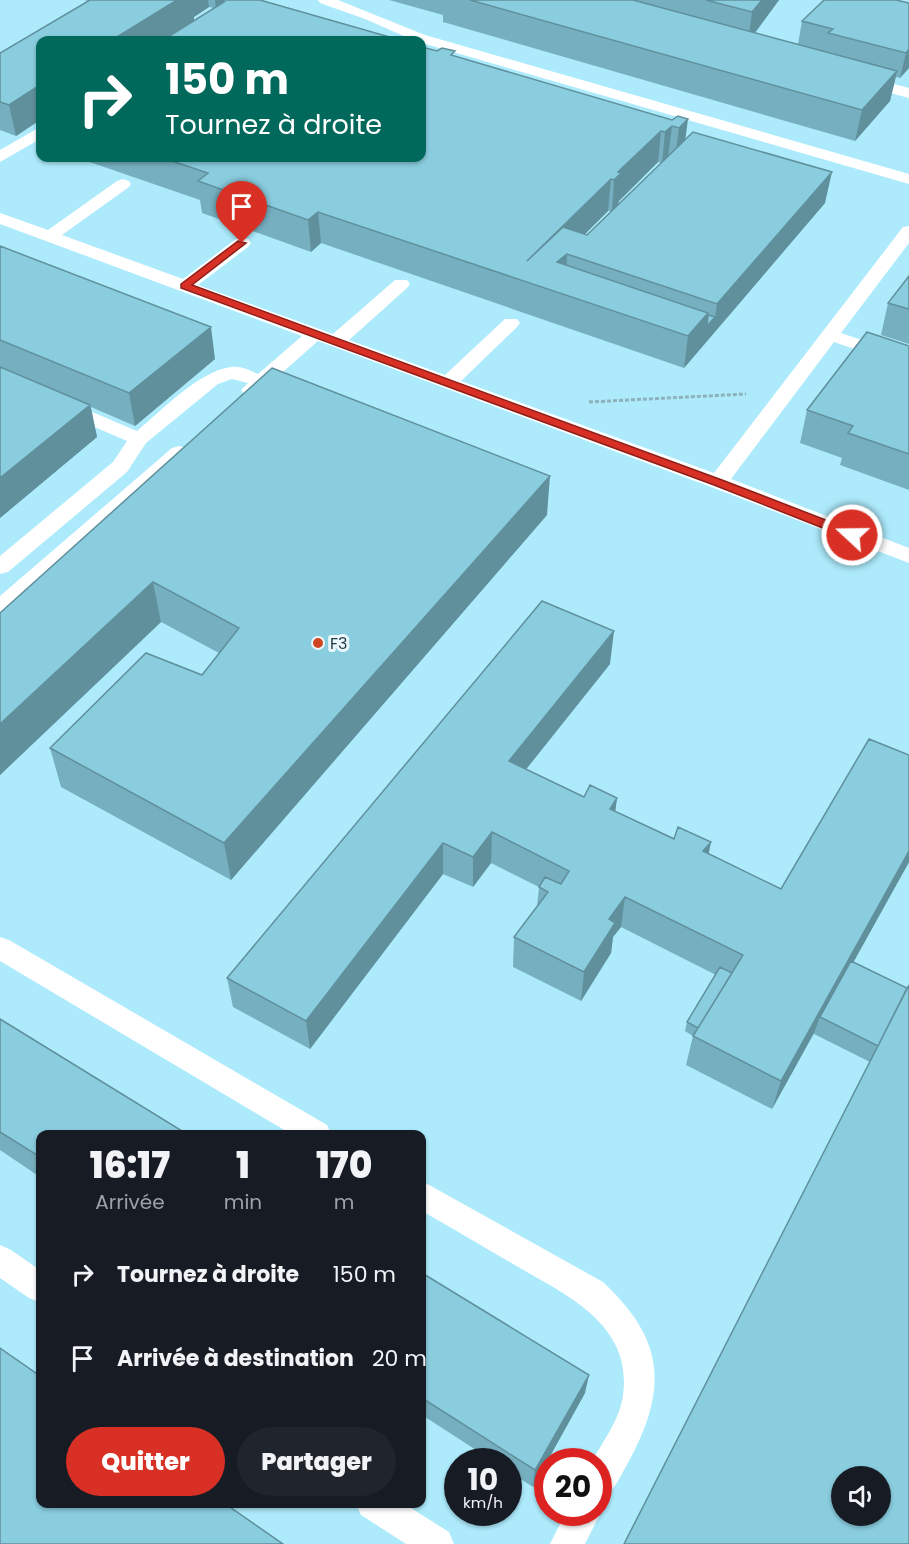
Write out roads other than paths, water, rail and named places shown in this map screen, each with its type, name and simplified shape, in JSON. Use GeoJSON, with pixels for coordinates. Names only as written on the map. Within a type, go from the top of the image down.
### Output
{"type":"FeatureCollection","features":[{"type":"Feature","properties":{"kind":"lane"},"geometry":{"type":"LineString","coordinates":[[325,0],[415,36]]}},
{"type":"Feature","properties":{"kind":"lane"},"geometry":{"type":"LineString","coordinates":[[426,40],[909,179]]}},
{"type":"Feature","properties":{"kind":"lane"},"geometry":{"type":"LineString","coordinates":[[848,77],[909,93]]}},
{"type":"Feature","properties":{"kind":"lane"},"geometry":{"type":"LineString","coordinates":[[703,141],[721,125]]}},
{"type":"Feature","properties":{"kind":"lane"},"geometry":{"type":"LineString","coordinates":[[0,158],[36,135]]}},
{"type":"Feature","properties":{"kind":"lane"},"geometry":{"type":"LineString","coordinates":[[50,236],[123,184]]}},
{"type":"Feature","properties":{"kind":"lane"},"geometry":{"type":"LineString","coordinates":[[909,189],[909,195]]}},
{"type":"Feature","properties":{"kind":"lane"},"geometry":{"type":"LineString","coordinates":[[0,218],[718,482],[909,556]]}},
{"type":"Feature","properties":{"kind":"lane"},"geometry":{"type":"LineString","coordinates":[[718,482],[909,231]]}},
{"type":"Feature","properties":{"kind":"lane"},"geometry":{"type":"LineString","coordinates":[[185,286],[242,243]]}},
{"type":"Feature","properties":{"kind":"lane"},"geometry":{"type":"LineString","coordinates":[[334,342],[401,284]]}},
{"type":"Feature","properties":{"kind":"lane"},"geometry":{"type":"LineString","coordinates":[[448,383],[511,323]]}},
{"type":"Feature","properties":{"kind":"lane"},"geometry":{"type":"LineString","coordinates":[[234,404],[315,334]]}},
{"type":"Feature","properties":{"kind":"lane"},"geometry":{"type":"LineString","coordinates":[[830,335],[909,362]]}},
{"type":"Feature","properties":{"kind":"lane"},"geometry":{"type":"LineString","coordinates":[[0,567],[120,467],[139,439],[211,380],[221,375],[238,373],[261,381]]}},
{"type":"Feature","properties":{"kind":"lane"},"geometry":{"type":"LineString","coordinates":[[43,398],[139,439]]}},
{"type":"Feature","properties":{"kind":"lane"},"geometry":{"type":"LineString","coordinates":[[0,608],[198,435]]}},
{"type":"Feature","properties":{"kind":"lane"},"geometry":{"type":"LineString","coordinates":[[0,948],[310,1130]]}},
{"type":"Feature","properties":{"kind":"lane"},"geometry":{"type":"LineString","coordinates":[[426,1196],[592,1293],[610,1309],[626,1330],[640,1368],[640,1390],[634,1413],[612,1456]]}},
{"type":"Feature","properties":{"kind":"lane"},"geometry":{"type":"LineString","coordinates":[[0,1260],[36,1284]]}},
{"type":"Feature","properties":{"kind":"lane"},"geometry":{"type":"LineString","coordinates":[[381,1508],[437,1544]]}},
{"type":"Feature","properties":{"kind":"lane"},"geometry":{"type":"LineString","coordinates":[[567,1544],[577,1526]]}},
{"type":"Feature","properties":{"kind":"place","name":"F3"},"geometry":{"type":"Point","coordinates":[318,643]}}]}
